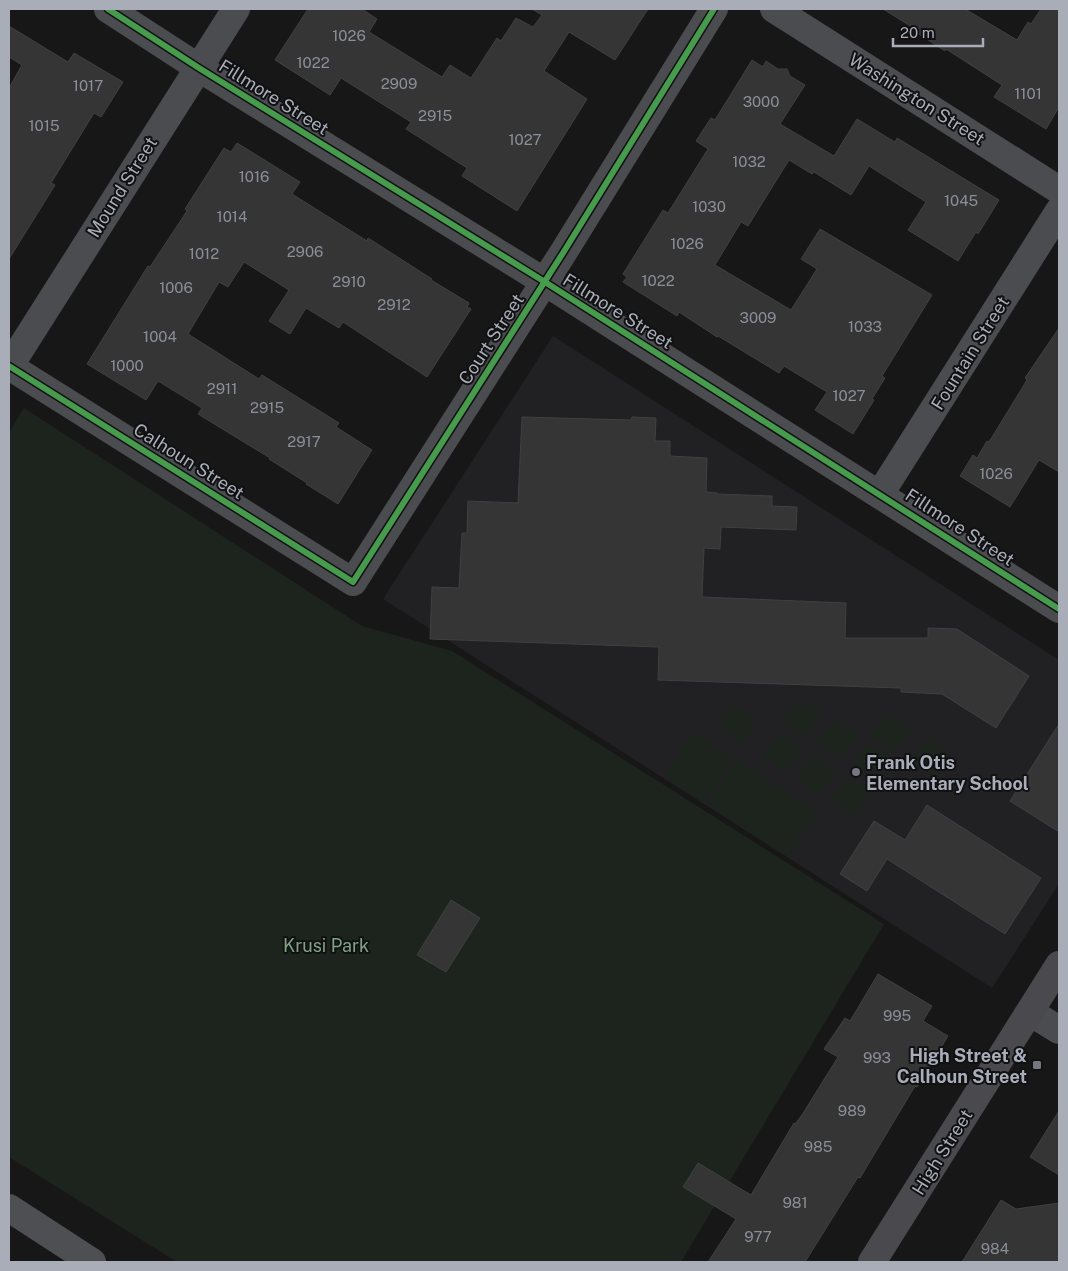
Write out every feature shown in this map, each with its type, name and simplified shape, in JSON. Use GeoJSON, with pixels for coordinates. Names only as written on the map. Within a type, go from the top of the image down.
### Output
{"type":"FeatureCollection","features":[{"type":"Feature","properties":{"kind":"main road","name":"High Street"},"geometry":{"type":"LineString","coordinates":[[872,1262],[1059,965]]}},
{"type":"Feature","properties":{"kind":"main road"},"geometry":{"type":"LineString","coordinates":[[9,1208],[92,1262]]}},
{"type":"Feature","properties":{"kind":"street","name":"Fillmore Street"},"geometry":{"type":"LineString","coordinates":[[108,9],[199,68],[545,282],[1059,609]]}},
{"type":"Feature","properties":{"kind":"street","name":"Mound Street"},"geometry":{"type":"LineString","coordinates":[[9,366],[236,9]]}},
{"type":"Feature","properties":{"kind":"street","name":"Court Street"},"geometry":{"type":"LineString","coordinates":[[353,582],[545,282],[714,9]]}},
{"type":"Feature","properties":{"kind":"street","name":"Washington Street"},"geometry":{"type":"LineString","coordinates":[[774,9],[1059,190]]}},
{"type":"Feature","properties":{"kind":"street","name":"Fountain Street"},"geometry":{"type":"LineString","coordinates":[[880,494],[1059,211]]}},
{"type":"Feature","properties":{"kind":"street","name":"Calhoun Street"},"geometry":{"type":"LineString","coordinates":[[9,366],[353,582]]}},
{"type":"Feature","properties":{"kind":"street"},"geometry":{"type":"LineString","coordinates":[[1030,1012],[1059,1030]]}},
{"type":"Feature","properties":{"kind":"shaded area","name":"Frank Otis Elementary School"},"geometry":{"type":"Polygon","coordinates":[[[553,336],[1059,660],[1059,884],[992,988],[383,599],[553,336]]]}},
{"type":"Feature","properties":{"kind":"green space","name":"Krusi Park"},"geometry":{"type":"Polygon","coordinates":[[[24,408],[362,626],[452,651],[884,924],[681,1262],[177,1262],[9,1157],[9,432],[24,408]]]}},
{"type":"Feature","properties":{"kind":"green space"},"geometry":{"type":"Polygon","coordinates":[[[799,699],[822,714],[807,737],[784,722],[799,699]]]}},
{"type":"Feature","properties":{"kind":"green space"},"geometry":{"type":"Polygon","coordinates":[[[733,705],[757,720],[742,743],[718,728],[733,705]]]}},
{"type":"Feature","properties":{"kind":"green space"},"geometry":{"type":"Polygon","coordinates":[[[886,714],[909,728],[895,751],[871,737],[886,714]]]}},
{"type":"Feature","properties":{"kind":"green space"},"geometry":{"type":"Polygon","coordinates":[[[833,720],[857,735],[842,759],[819,744],[833,720]]]}},
{"type":"Feature","properties":{"kind":"green space"},"geometry":{"type":"Polygon","coordinates":[[[693,732],[734,759],[705,803],[665,777],[693,732]]]}},
{"type":"Feature","properties":{"kind":"green space"},"geometry":{"type":"Polygon","coordinates":[[[777,734],[801,748],[786,772],[762,757],[777,734]]]}},
{"type":"Feature","properties":{"kind":"green space"},"geometry":{"type":"Polygon","coordinates":[[[927,739],[950,754],[936,777],[912,762],[927,739]]]}},
{"type":"Feature","properties":{"kind":"green space"},"geometry":{"type":"Polygon","coordinates":[[[868,742],[891,757],[876,780],[853,766],[868,742]]]}},
{"type":"Feature","properties":{"kind":"green space"},"geometry":{"type":"Polygon","coordinates":[[[812,755],[835,770],[821,794],[797,779],[812,755]]]}},
{"type":"Feature","properties":{"kind":"green space"},"geometry":{"type":"Polygon","coordinates":[[[737,760],[818,812],[789,856],[708,805],[737,760]]]}},
{"type":"Feature","properties":{"kind":"green space"},"geometry":{"type":"Polygon","coordinates":[[[846,777],[870,792],[855,815],[831,801],[846,777]]]}},
{"type":"Feature","properties":{"kind":"building"},"geometry":{"type":"Polygon","coordinates":[[[308,9],[362,9],[377,19],[369,32],[442,77],[450,65],[471,78],[497,38],[501,41],[516,18],[533,27],[542,15],[532,9],[648,9],[615,60],[569,32],[544,71],[587,99],[517,211],[462,176],[467,168],[406,129],[411,122],[341,78],[330,95],[275,60],[308,9]]]}},
{"type":"Feature","properties":{"kind":"building"},"geometry":{"type":"Polygon","coordinates":[[[883,9],[965,9],[1017,40],[1028,22],[1031,24],[1041,9],[1059,9],[1059,107],[1046,129],[994,97],[1002,85],[946,49],[945,51],[919,34],[920,32],[883,9]]]}},
{"type":"Feature","properties":{"kind":"building"},"geometry":{"type":"Polygon","coordinates":[[[9,26],[68,62],[74,53],[123,82],[101,117],[94,113],[51,183],[55,185],[9,259],[9,88],[22,65],[9,57],[9,26]]]}},
{"type":"Feature","properties":{"kind":"building"},"geometry":{"type":"Polygon","coordinates":[[[752,60],[763,67],[766,61],[778,69],[787,69],[790,76],[805,85],[780,124],[834,156],[857,119],[895,142],[897,138],[999,200],[978,234],[976,232],[958,261],[908,230],[926,202],[869,166],[851,195],[814,172],[812,174],[789,160],[748,226],[741,222],[715,265],[791,310],[817,269],[801,259],[820,229],[932,295],[882,376],[885,378],[872,399],[874,400],[853,434],[815,410],[827,392],[784,366],[779,373],[717,337],[679,312],[677,316],[623,282],[627,277],[623,274],[663,210],[668,213],[708,149],[696,141],[711,118],[715,120],[752,60]]]}},
{"type":"Feature","properties":{"kind":"building"},"geometry":{"type":"Polygon","coordinates":[[[237,143],[300,182],[292,194],[367,241],[368,238],[432,279],[469,303],[467,307],[471,309],[427,377],[343,322],[339,328],[306,308],[290,334],[269,321],[289,290],[244,262],[228,287],[219,282],[188,334],[259,379],[262,375],[339,423],[336,427],[372,450],[338,504],[270,458],[198,414],[202,408],[158,381],[146,400],[87,364],[148,266],[150,267],[187,211],[185,209],[224,148],[231,152],[237,143]]]}},
{"type":"Feature","properties":{"kind":"building"},"geometry":{"type":"Polygon","coordinates":[[[1059,328],[1059,472],[1039,460],[1010,507],[960,476],[973,455],[977,458],[987,441],[989,442],[1027,380],[1025,378],[1059,328]]]}},
{"type":"Feature","properties":{"kind":"building"},"geometry":{"type":"Polygon","coordinates":[[[522,417],[631,420],[632,417],[656,418],[655,441],[670,441],[670,456],[707,458],[706,492],[772,496],[772,506],[797,507],[796,530],[721,527],[720,549],[704,548],[702,597],[846,603],[845,638],[928,638],[928,628],[957,629],[1029,676],[996,728],[942,694],[901,692],[901,688],[658,680],[659,647],[430,639],[432,587],[459,588],[462,533],[467,533],[468,501],[518,503],[522,417]]]}},
{"type":"Feature","properties":{"kind":"building"},"geometry":{"type":"Polygon","coordinates":[[[1059,724],[1059,832],[1010,801],[1059,724]]]}},
{"type":"Feature","properties":{"kind":"building"},"geometry":{"type":"Polygon","coordinates":[[[927,805],[1041,878],[1005,934],[887,859],[867,891],[840,874],[874,821],[905,840],[927,805]]]}},
{"type":"Feature","properties":{"kind":"building"},"geometry":{"type":"Polygon","coordinates":[[[451,900],[480,918],[446,972],[417,955],[451,900]]]}},
{"type":"Feature","properties":{"kind":"building"},"geometry":{"type":"Polygon","coordinates":[[[878,974],[932,1006],[923,1021],[948,1036],[917,1087],[915,1086],[860,1178],[858,1177],[805,1262],[708,1262],[736,1219],[683,1187],[698,1163],[751,1195],[794,1123],[802,1115],[838,1057],[824,1049],[845,1018],[850,1021],[878,974]]]}},
{"type":"Feature","properties":{"kind":"building"},"geometry":{"type":"Polygon","coordinates":[[[1059,1111],[1059,1175],[1030,1157],[1059,1111]]]}},
{"type":"Feature","properties":{"kind":"building"},"geometry":{"type":"Polygon","coordinates":[[[1001,1200],[1016,1209],[1059,1203],[1059,1262],[962,1262],[1001,1200]]]}},
{"type":"Feature","properties":{"kind":"cycle path"},"geometry":{"type":"LineString","coordinates":[[108,9],[199,68],[545,282],[1059,609]]}},
{"type":"Feature","properties":{"kind":"cycle path"},"geometry":{"type":"LineString","coordinates":[[9,366],[353,582],[563,253],[714,9]]}},
{"type":"Feature","properties":{"kind":"place","name":"Frank Otis Elementary School"},"geometry":{"type":"Point","coordinates":[856,772]}},
{"type":"Feature","properties":{"kind":"place","name":"High Street & Calhoun Street"},"geometry":{"type":"Point","coordinates":[1037,1065]}}]}
